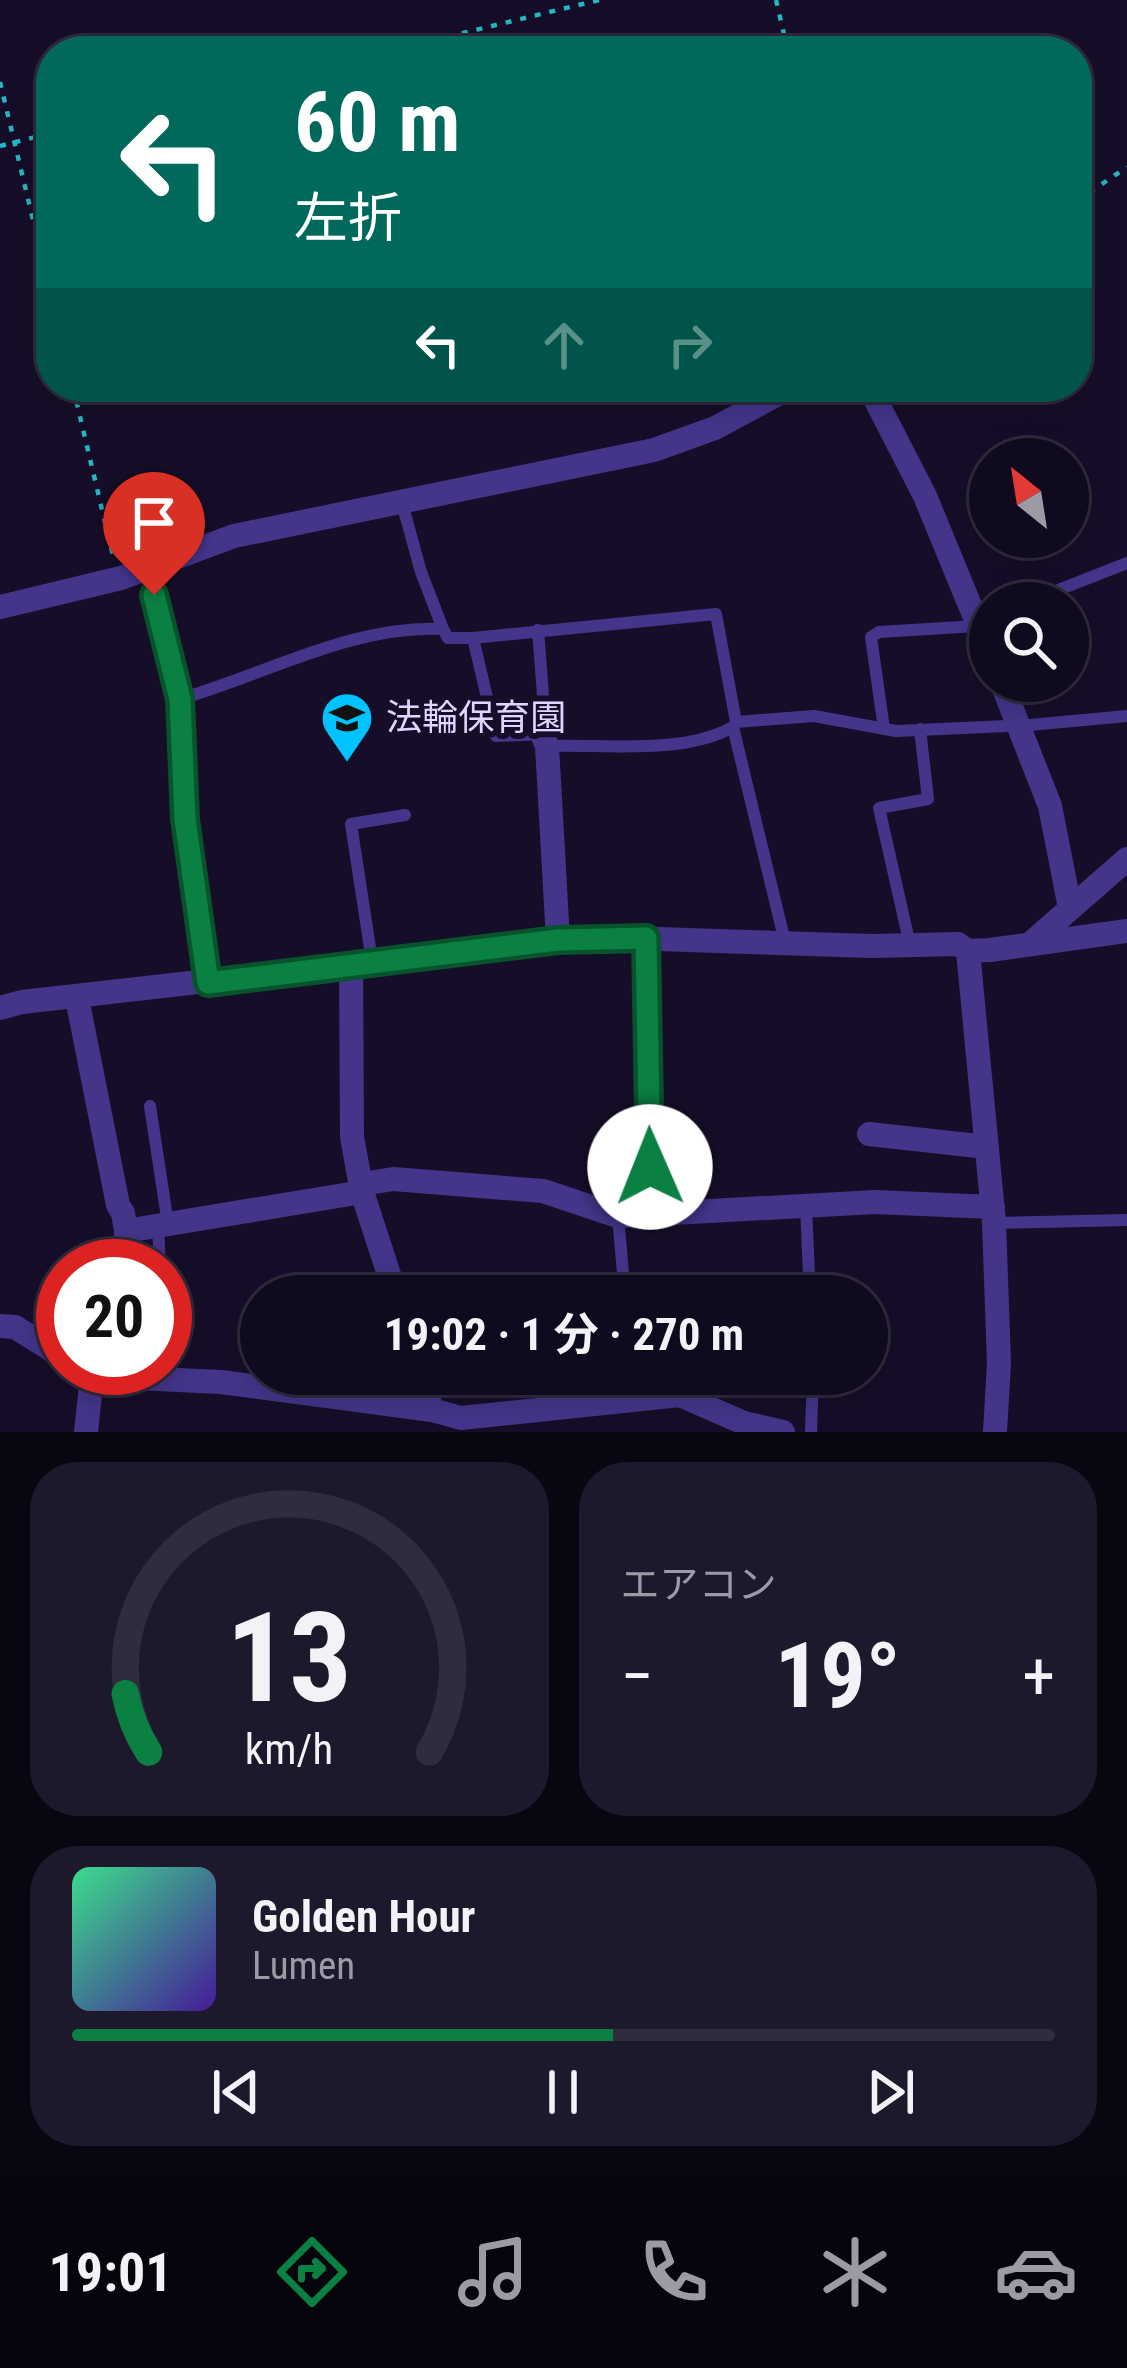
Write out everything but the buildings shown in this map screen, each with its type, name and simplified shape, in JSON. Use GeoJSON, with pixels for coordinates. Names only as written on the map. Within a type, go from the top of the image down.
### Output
{"type":"FeatureCollection","features":[{"type":"Feature","properties":{"kind":"street"},"geometry":{"type":"LineString","coordinates":[[0,607],[146,570],[234,536],[654,450],[716,428],[764,402]]}},
{"type":"Feature","properties":{"kind":"street"},"geometry":{"type":"LineString","coordinates":[[877,402],[969,593]]}},
{"type":"Feature","properties":{"kind":"street"},"geometry":{"type":"LineString","coordinates":[[1010,702],[1050,806],[1070,908]]}},
{"type":"Feature","properties":{"kind":"street"},"geometry":{"type":"LineString","coordinates":[[545,740],[558,940]]}},
{"type":"Feature","properties":{"kind":"street"},"geometry":{"type":"LineString","coordinates":[[1030,944],[1127,859]]}},
{"type":"Feature","properties":{"kind":"street"},"geometry":{"type":"LineString","coordinates":[[0,1008],[558,940],[958,944],[968,950],[1127,931]]}},
{"type":"Feature","properties":{"kind":"street"},"geometry":{"type":"LineString","coordinates":[[968,950],[993,1215],[999,1363],[995,1432]]}},
{"type":"Feature","properties":{"kind":"street"},"geometry":{"type":"LineString","coordinates":[[362,962],[352,1137],[362,1192],[389,1275]]}},
{"type":"Feature","properties":{"kind":"street"},"geometry":{"type":"LineString","coordinates":[[77,998],[126,1239]]}},
{"type":"Feature","properties":{"kind":"street"},"geometry":{"type":"LineString","coordinates":[[869,1134],[987,1147]]}},
{"type":"Feature","properties":{"kind":"street"},"geometry":{"type":"LineString","coordinates":[[126,1232],[362,1192],[369,1183],[393,1178],[500,1185],[561,1196],[618,1216],[875,1202],[993,1215]]}},
{"type":"Feature","properties":{"kind":"street"},"geometry":{"type":"LineString","coordinates":[[0,1326],[15,1328],[36,1341]]}},
{"type":"Feature","properties":{"kind":"street"},"geometry":{"type":"LineString","coordinates":[[192,1381],[432,1410],[461,1418],[550,1421],[614,1395]]}},
{"type":"Feature","properties":{"kind":"street"},"geometry":{"type":"LineString","coordinates":[[86,1395],[86,1432]]}},
{"type":"Feature","properties":{"kind":"street"},"geometry":{"type":"LineString","coordinates":[[427,1395],[432,1410]]}},
{"type":"Feature","properties":{"kind":"street"},"geometry":{"type":"LineString","coordinates":[[680,1395],[745,1428],[783,1432]]}},
{"type":"Feature","properties":{"kind":"lane"},"geometry":{"type":"LineString","coordinates":[[402,503],[425,584],[448,638],[716,614],[735,725],[785,942]]}},
{"type":"Feature","properties":{"kind":"lane"},"geometry":{"type":"LineString","coordinates":[[1079,582],[1127,563]]}},
{"type":"Feature","properties":{"kind":"lane"},"geometry":{"type":"LineString","coordinates":[[146,570],[180,699],[185,819],[208,983]]}},
{"type":"Feature","properties":{"kind":"lane"},"geometry":{"type":"LineString","coordinates":[[884,729],[871,637],[879,632],[969,623]]}},
{"type":"Feature","properties":{"kind":"lane"},"geometry":{"type":"LineString","coordinates":[[180,699],[380,631],[443,629]]}},
{"type":"Feature","properties":{"kind":"lane"},"geometry":{"type":"LineString","coordinates":[[538,630],[545,740]]}},
{"type":"Feature","properties":{"kind":"lane"},"geometry":{"type":"LineString","coordinates":[[473,638],[496,736],[684,745],[712,739],[735,725],[814,716],[884,729],[1127,716]]}},
{"type":"Feature","properties":{"kind":"lane"},"geometry":{"type":"LineString","coordinates":[[910,945],[879,808],[928,799],[920,729]]}},
{"type":"Feature","properties":{"kind":"lane"},"geometry":{"type":"LineString","coordinates":[[362,962],[351,824],[404,815]]}},
{"type":"Feature","properties":{"kind":"lane"},"geometry":{"type":"LineString","coordinates":[[646,938],[650,1213]]}},
{"type":"Feature","properties":{"kind":"lane"},"geometry":{"type":"LineString","coordinates":[[149,1106],[162,1239]]}},
{"type":"Feature","properties":{"kind":"lane"},"geometry":{"type":"LineString","coordinates":[[806,1206],[808,1275]]}},
{"type":"Feature","properties":{"kind":"lane"},"geometry":{"type":"LineString","coordinates":[[993,1215],[1127,1220]]}},
{"type":"Feature","properties":{"kind":"lane"},"geometry":{"type":"LineString","coordinates":[[618,1216],[624,1275]]}},
{"type":"Feature","properties":{"kind":"lane"},"geometry":{"type":"LineString","coordinates":[[811,1432],[813,1395]]}},
{"type":"Feature","properties":{"kind":"path"},"geometry":{"type":"LineString","coordinates":[[451,36],[599,0]]}},
{"type":"Feature","properties":{"kind":"path"},"geometry":{"type":"LineString","coordinates":[[776,0],[784,36]]}},
{"type":"Feature","properties":{"kind":"path"},"geometry":{"type":"LineString","coordinates":[[0,82],[36,231]]}},
{"type":"Feature","properties":{"kind":"path"},"geometry":{"type":"LineString","coordinates":[[0,146],[36,137]]}},
{"type":"Feature","properties":{"kind":"path"},"geometry":{"type":"LineString","coordinates":[[1092,190],[1127,166]]}},
{"type":"Feature","properties":{"kind":"path"},"geometry":{"type":"LineString","coordinates":[[77,402],[116,564]]}},
{"type":"Feature","properties":{"kind":"place","name":"法輪保育園"},"geometry":{"type":"Point","coordinates":[347,764]}},
{"type":"Feature","properties":{"kind":"route"},"geometry":{"type":"LineString","coordinates":[[154,595],[180,699],[185,819],[208,983],[558,940],[646,938],[650,1167]]}}]}
